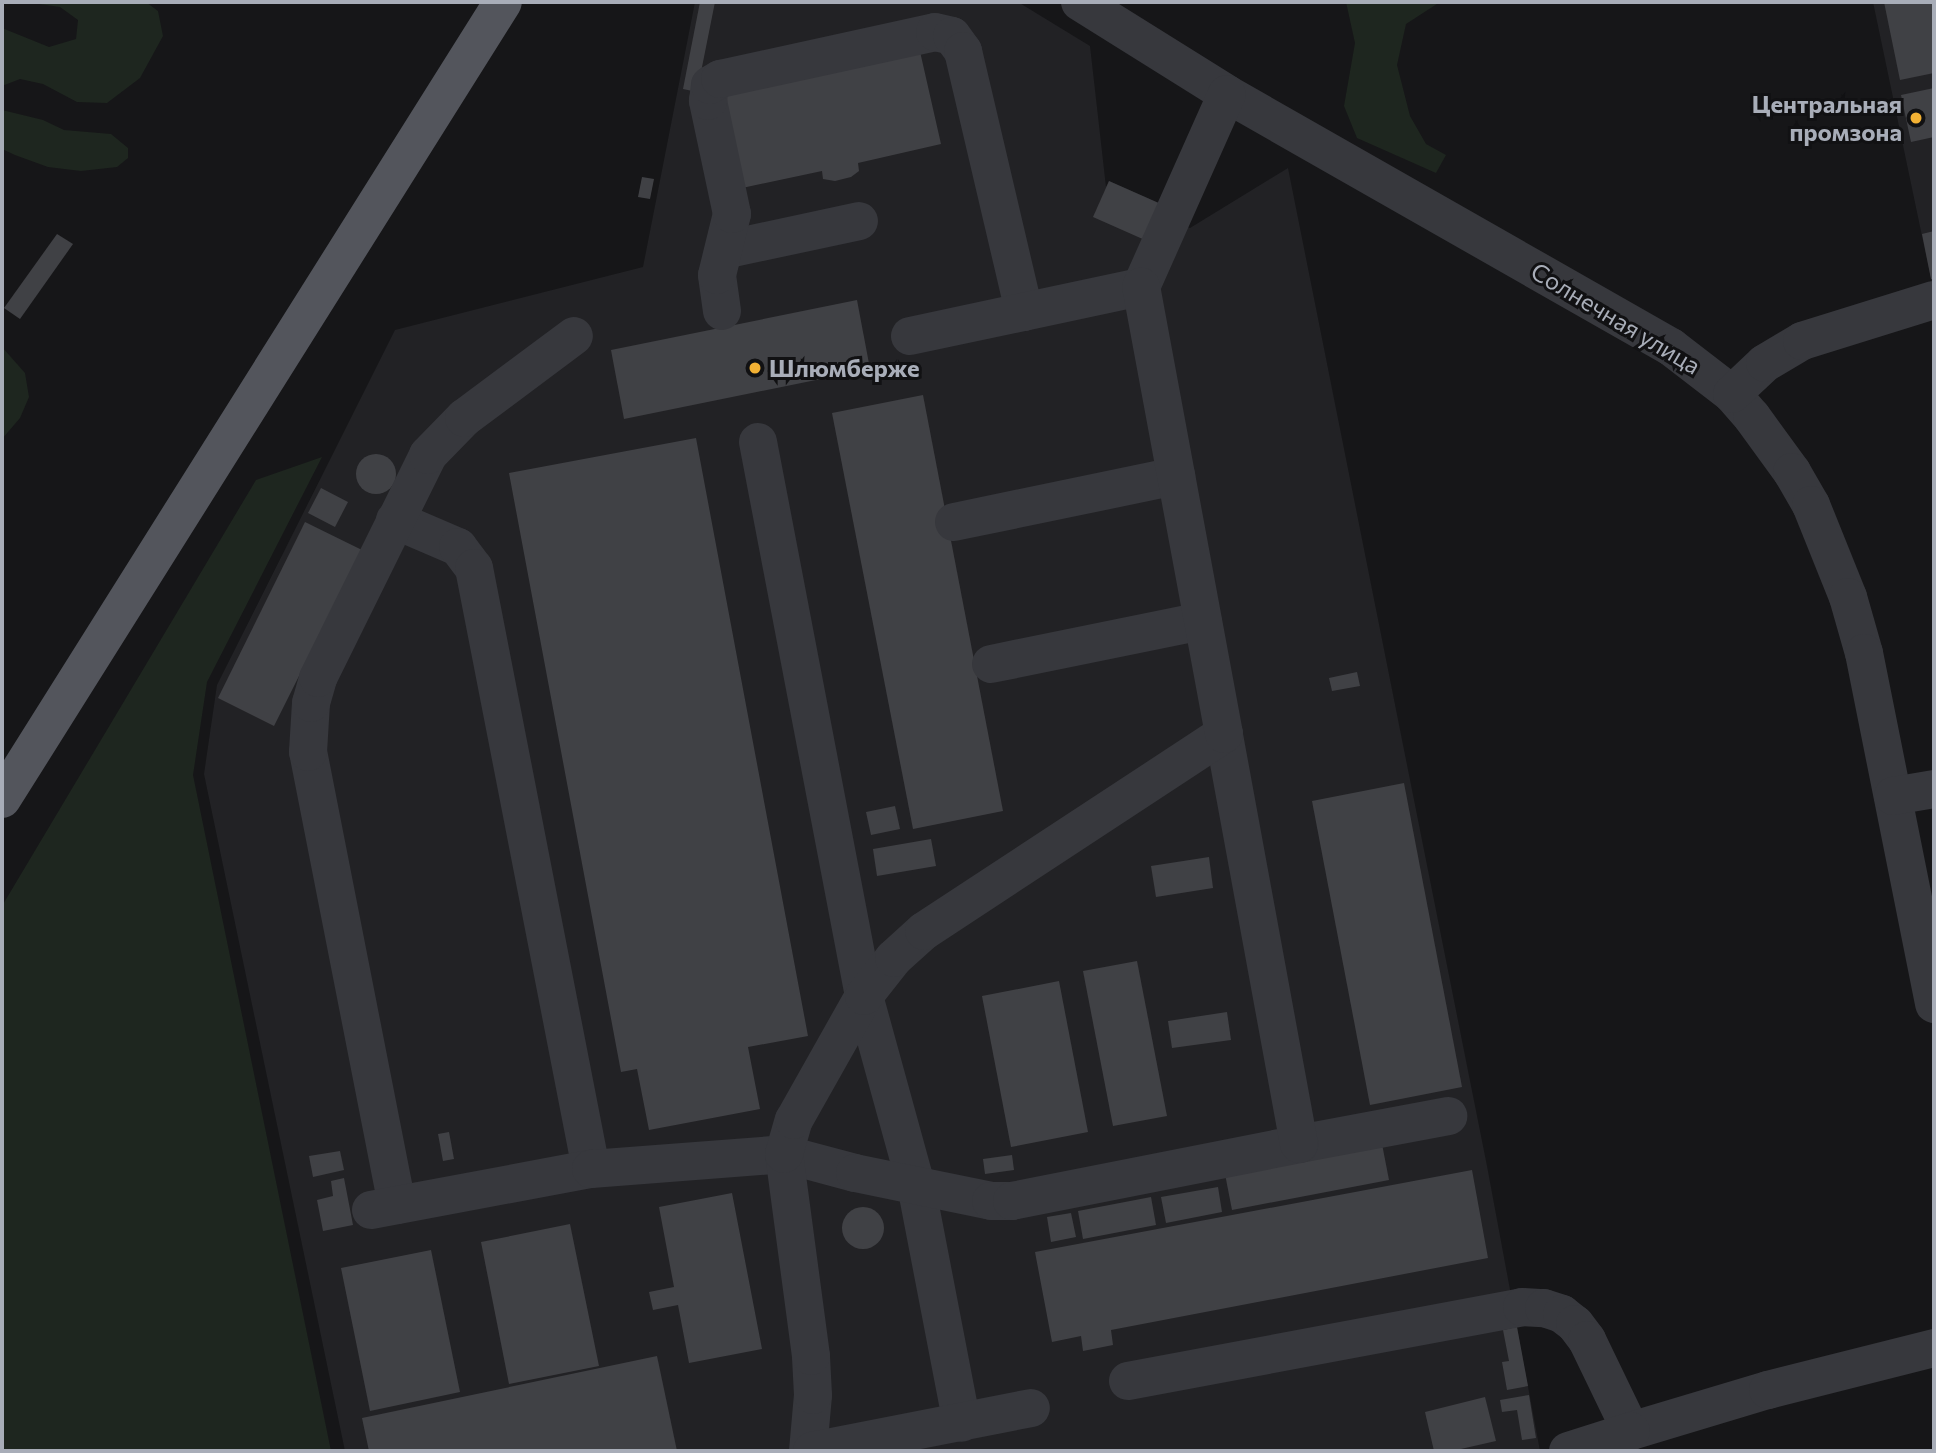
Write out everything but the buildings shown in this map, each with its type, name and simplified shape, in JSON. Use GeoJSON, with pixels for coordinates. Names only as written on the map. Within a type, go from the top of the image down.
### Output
{"type":"FeatureCollection","features":[{"type":"Feature","properties":{"kind":"main road"},"geometry":{"type":"LineString","coordinates":[[2,799],[503,2]]}},
{"type":"Feature","properties":{"kind":"street","name":"Солнечная улица"},"geometry":{"type":"LineString","coordinates":[[1080,2],[1227,94],[1671,348],[1732,394],[1792,472],[1833,553],[1864,653],[1934,1004]]}},
{"type":"Feature","properties":{"kind":"street"},"geometry":{"type":"LineString","coordinates":[[722,310],[717,275],[732,214],[708,101],[708,89],[713,81],[944,32],[959,42],[963,51],[1024,312]]}},
{"type":"Feature","properties":{"kind":"street"},"geometry":{"type":"LineString","coordinates":[[1227,94],[1141,287],[1299,1144]]}},
{"type":"Feature","properties":{"kind":"street"},"geometry":{"type":"LineString","coordinates":[[724,250],[859,220]]}},
{"type":"Feature","properties":{"kind":"street"},"geometry":{"type":"LineString","coordinates":[[910,336],[1141,287]]}},
{"type":"Feature","properties":{"kind":"street"},"geometry":{"type":"LineString","coordinates":[[1732,394],[1765,363],[1802,341],[1934,300]]}},
{"type":"Feature","properties":{"kind":"street"},"geometry":{"type":"LineString","coordinates":[[574,336],[443,436],[428,455],[318,678],[312,703],[308,752],[384,1208],[591,1169],[784,1154],[991,1201],[1012,1201],[1448,1116]]}},
{"type":"Feature","properties":{"kind":"street"},"geometry":{"type":"LineString","coordinates":[[758,442],[863,996],[916,1185],[945,1434]]}},
{"type":"Feature","properties":{"kind":"street"},"geometry":{"type":"LineString","coordinates":[[954,522],[1176,476]]}},
{"type":"Feature","properties":{"kind":"street"},"geometry":{"type":"LineString","coordinates":[[396,520],[458,547],[474,568],[591,1169]]}},
{"type":"Feature","properties":{"kind":"street"},"geometry":{"type":"LineString","coordinates":[[991,664],[1203,621]]}},
{"type":"Feature","properties":{"kind":"street"},"geometry":{"type":"LineString","coordinates":[[1031,1408],[945,1434],[810,1451],[813,1395],[811,1356],[784,1154],[794,1120],[863,996],[894,958],[923,931],[1224,733]]}},
{"type":"Feature","properties":{"kind":"street"},"geometry":{"type":"LineString","coordinates":[[1893,796],[1934,789]]}},
{"type":"Feature","properties":{"kind":"street"},"geometry":{"type":"LineString","coordinates":[[1128,1381],[1522,1307],[1544,1308],[1562,1314],[1575,1324],[1587,1340],[1630,1431]]}},
{"type":"Feature","properties":{"kind":"street"},"geometry":{"type":"LineString","coordinates":[[1568,1451],[1768,1390],[1934,1348]]}},
{"type":"Feature","properties":{"kind":"shaded area"},"geometry":{"type":"Polygon","coordinates":[[[25,2],[146,2],[158,11],[163,36],[140,78],[107,103],[77,102],[43,84],[20,79],[2,86],[2,28],[49,47],[76,39],[78,20],[60,7],[25,2]]]}},
{"type":"Feature","properties":{"kind":"shaded area"},"geometry":{"type":"Polygon","coordinates":[[[695,2],[1018,2],[1090,46],[1106,187],[1109,181],[1188,216],[1184,226],[1190,228],[1288,168],[1487,1166],[1540,1451],[345,1451],[204,774],[217,685],[395,330],[643,267],[695,2]]]}},
{"type":"Feature","properties":{"kind":"shaded area"},"geometry":{"type":"Polygon","coordinates":[[[1346,2],[1440,2],[1406,24],[1397,65],[1410,116],[1426,144],[1446,155],[1436,173],[1357,138],[1344,106],[1355,43],[1346,2]]]}},
{"type":"Feature","properties":{"kind":"shaded area","name":"Центральная промзона"},"geometry":{"type":"Polygon","coordinates":[[[1873,2],[1934,2],[1934,294],[1931,279],[1873,2]]]}},
{"type":"Feature","properties":{"kind":"shaded area"},"geometry":{"type":"Polygon","coordinates":[[[2,110],[43,120],[64,130],[111,134],[128,148],[128,158],[117,167],[81,171],[48,167],[15,155],[2,149],[2,110]]]}},
{"type":"Feature","properties":{"kind":"shaded area"},"geometry":{"type":"Polygon","coordinates":[[[2,347],[25,373],[29,397],[20,418],[2,439],[2,347]]]}},
{"type":"Feature","properties":{"kind":"shaded area"},"geometry":{"type":"Polygon","coordinates":[[[322,457],[207,682],[193,775],[331,1451],[2,1451],[2,906],[256,480],[322,457]]]}},
{"type":"Feature","properties":{"kind":"place","name":"Центральная промзона"},"geometry":{"type":"Point","coordinates":[1916,118]}},
{"type":"Feature","properties":{"kind":"place","name":"Шлюмберже"},"geometry":{"type":"Point","coordinates":[755,368]}}]}
